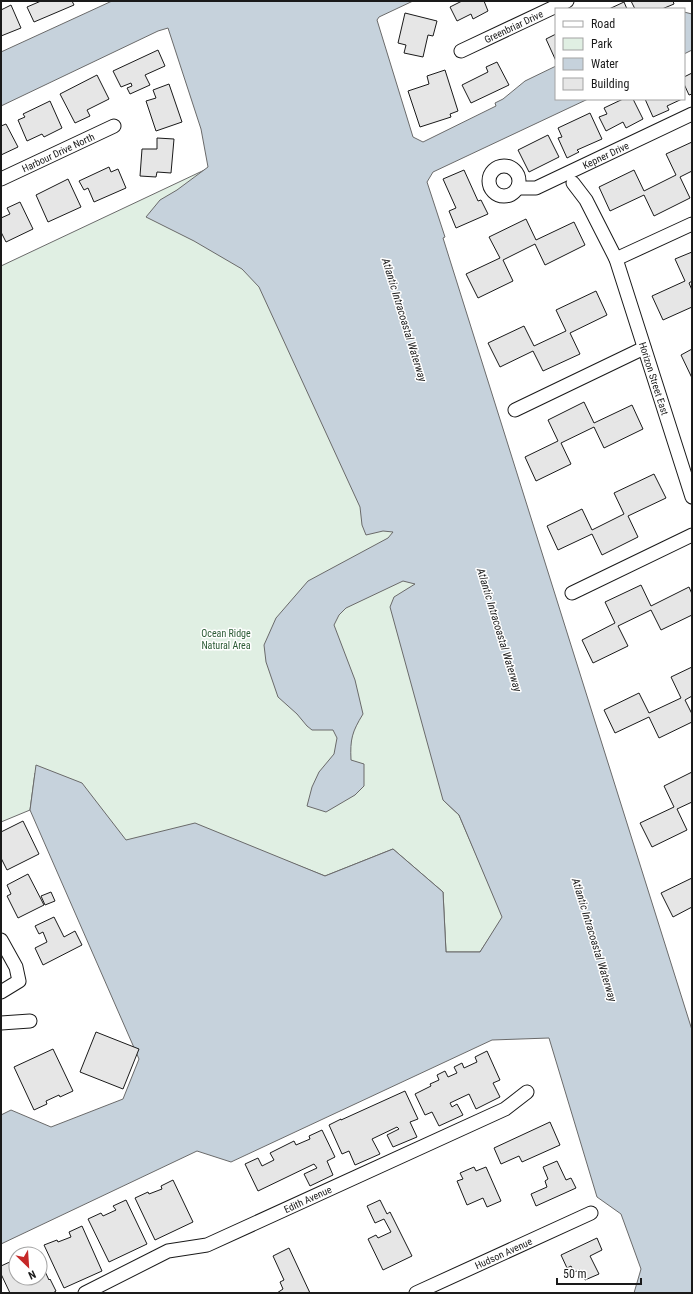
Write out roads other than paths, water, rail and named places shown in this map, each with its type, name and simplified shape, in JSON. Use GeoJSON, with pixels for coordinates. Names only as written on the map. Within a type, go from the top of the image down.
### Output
{"type":"FeatureCollection","features":[{"type":"Feature","properties":{"kind":"street","name":"Greenbriar Drive"},"geometry":{"type":"LineString","coordinates":[[461,51],[567,1]]}},
{"type":"Feature","properties":{"kind":"street","name":"Kepner Drive"},"geometry":{"type":"LineString","coordinates":[[518,188],[536,188],[692,114]]}},
{"type":"Feature","properties":{"kind":"street","name":"Harbour Drive North"},"geometry":{"type":"LineString","coordinates":[[1,178],[114,126]]}},
{"type":"Feature","properties":{"kind":"street","name":"Horizon Street East"},"geometry":{"type":"LineString","coordinates":[[573,183],[586,200],[616,259],[692,497]]}},
{"type":"Feature","properties":{"kind":"street"},"geometry":{"type":"LineString","coordinates":[[616,259],[692,224]]}},
{"type":"Feature","properties":{"kind":"street"},"geometry":{"type":"LineString","coordinates":[[515,410],[644,348]]}},
{"type":"Feature","properties":{"kind":"street"},"geometry":{"type":"LineString","coordinates":[[572,593],[692,535]]}},
{"type":"Feature","properties":{"kind":"street"},"geometry":{"type":"LineString","coordinates":[[1,940],[16,967],[19,981],[1,992]]}},
{"type":"Feature","properties":{"kind":"street"},"geometry":{"type":"LineString","coordinates":[[1,1023],[30,1021]]}},
{"type":"Feature","properties":{"kind":"street","name":"Edith Avenue"},"geometry":{"type":"LineString","coordinates":[[85,1293],[168,1251],[207,1245],[505,1109],[527,1092]]}},
{"type":"Feature","properties":{"kind":"street","name":"Hudson Avenue"},"geometry":{"type":"LineString","coordinates":[[416,1293],[592,1213]]}},
{"type":"Feature","properties":{"kind":"water","name":"Atlantic Intracoastal Waterway"},"geometry":{"type":"Polygon","coordinates":[[[112,1],[413,1],[379,17],[377,20],[413,137],[423,142],[496,106],[495,103],[503,99],[525,81],[555,66],[555,100],[586,100],[433,172],[427,182],[445,237],[443,238],[692,1030],[692,1293],[634,1293],[641,1269],[621,1214],[597,1197],[549,1038],[492,1040],[231,1162],[197,1151],[1,1244],[1,1115],[11,1110],[51,1127],[123,1099],[139,1059],[30,810],[36,765],[82,783],[126,840],[195,823],[325,876],[393,849],[443,892],[446,952],[480,952],[502,917],[459,815],[443,800],[390,607],[394,597],[415,584],[403,581],[346,608],[339,615],[334,625],[355,680],[363,714],[352,736],[351,760],[364,764],[364,786],[355,795],[326,812],[307,806],[312,787],[319,772],[334,754],[337,738],[333,730],[312,730],[278,697],[266,662],[264,645],[276,618],[308,581],[388,538],[393,532],[383,531],[366,535],[362,525],[360,507],[259,287],[242,269],[194,241],[146,217],[160,200],[177,190],[208,167],[201,129],[168,28],[158,31],[1,106],[1,52],[112,1]]]}},
{"type":"Feature","properties":{"kind":"water"},"geometry":{"type":"Polygon","coordinates":[[[685,12],[692,14],[692,50],[685,54],[685,12]]]}},
{"type":"Feature","properties":{"kind":"park label","name":"Ocean Ridge Natural Area"},"geometry":{"type":"Point","coordinates":[226,638]}}]}
